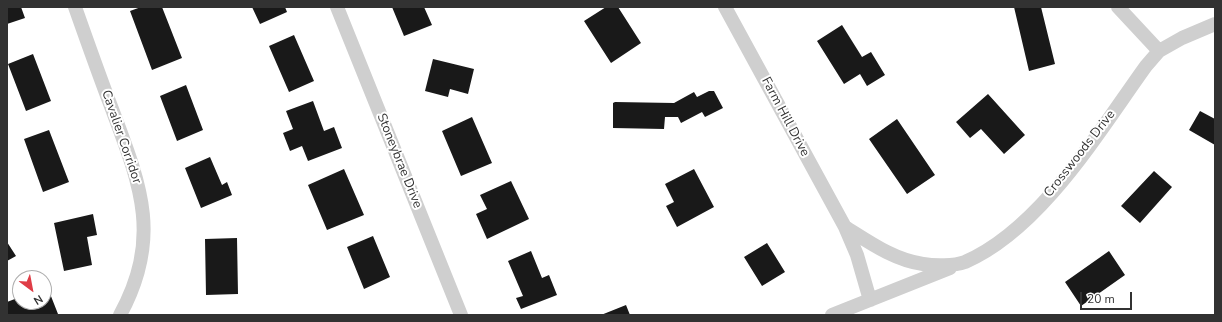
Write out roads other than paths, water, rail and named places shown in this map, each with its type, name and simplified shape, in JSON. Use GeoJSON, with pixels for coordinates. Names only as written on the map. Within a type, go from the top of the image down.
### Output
{"type":"FeatureCollection","features":[{"type":"Feature","properties":{"kind":"street","name":"Cavalier Corridor"},"geometry":{"type":"LineString","coordinates":[[75,7],[131,160],[140,191],[144,224],[144,249],[139,274],[131,295],[120,315]]}},
{"type":"Feature","properties":{"kind":"street","name":"Stoneybrae Drive"},"geometry":{"type":"LineString","coordinates":[[337,7],[462,315]]}},
{"type":"Feature","properties":{"kind":"street","name":"Farm Hill Drive"},"geometry":{"type":"LineString","coordinates":[[725,7],[845,226]]}},
{"type":"Feature","properties":{"kind":"street"},"geometry":{"type":"LineString","coordinates":[[1118,7],[1159,51]]}},
{"type":"Feature","properties":{"kind":"street","name":"Crosswoods Drive"},"geometry":{"type":"LineString","coordinates":[[845,226],[872,245],[903,259],[924,265],[943,265],[964,262],[987,250],[1011,233],[1064,179],[1146,66],[1159,51],[1182,38],[1215,24]]}},
{"type":"Feature","properties":{"kind":"street"},"geometry":{"type":"LineString","coordinates":[[845,226],[857,255],[870,300]]}},
{"type":"Feature","properties":{"kind":"street"},"geometry":{"type":"LineString","coordinates":[[832,315],[964,262]]}}]}
